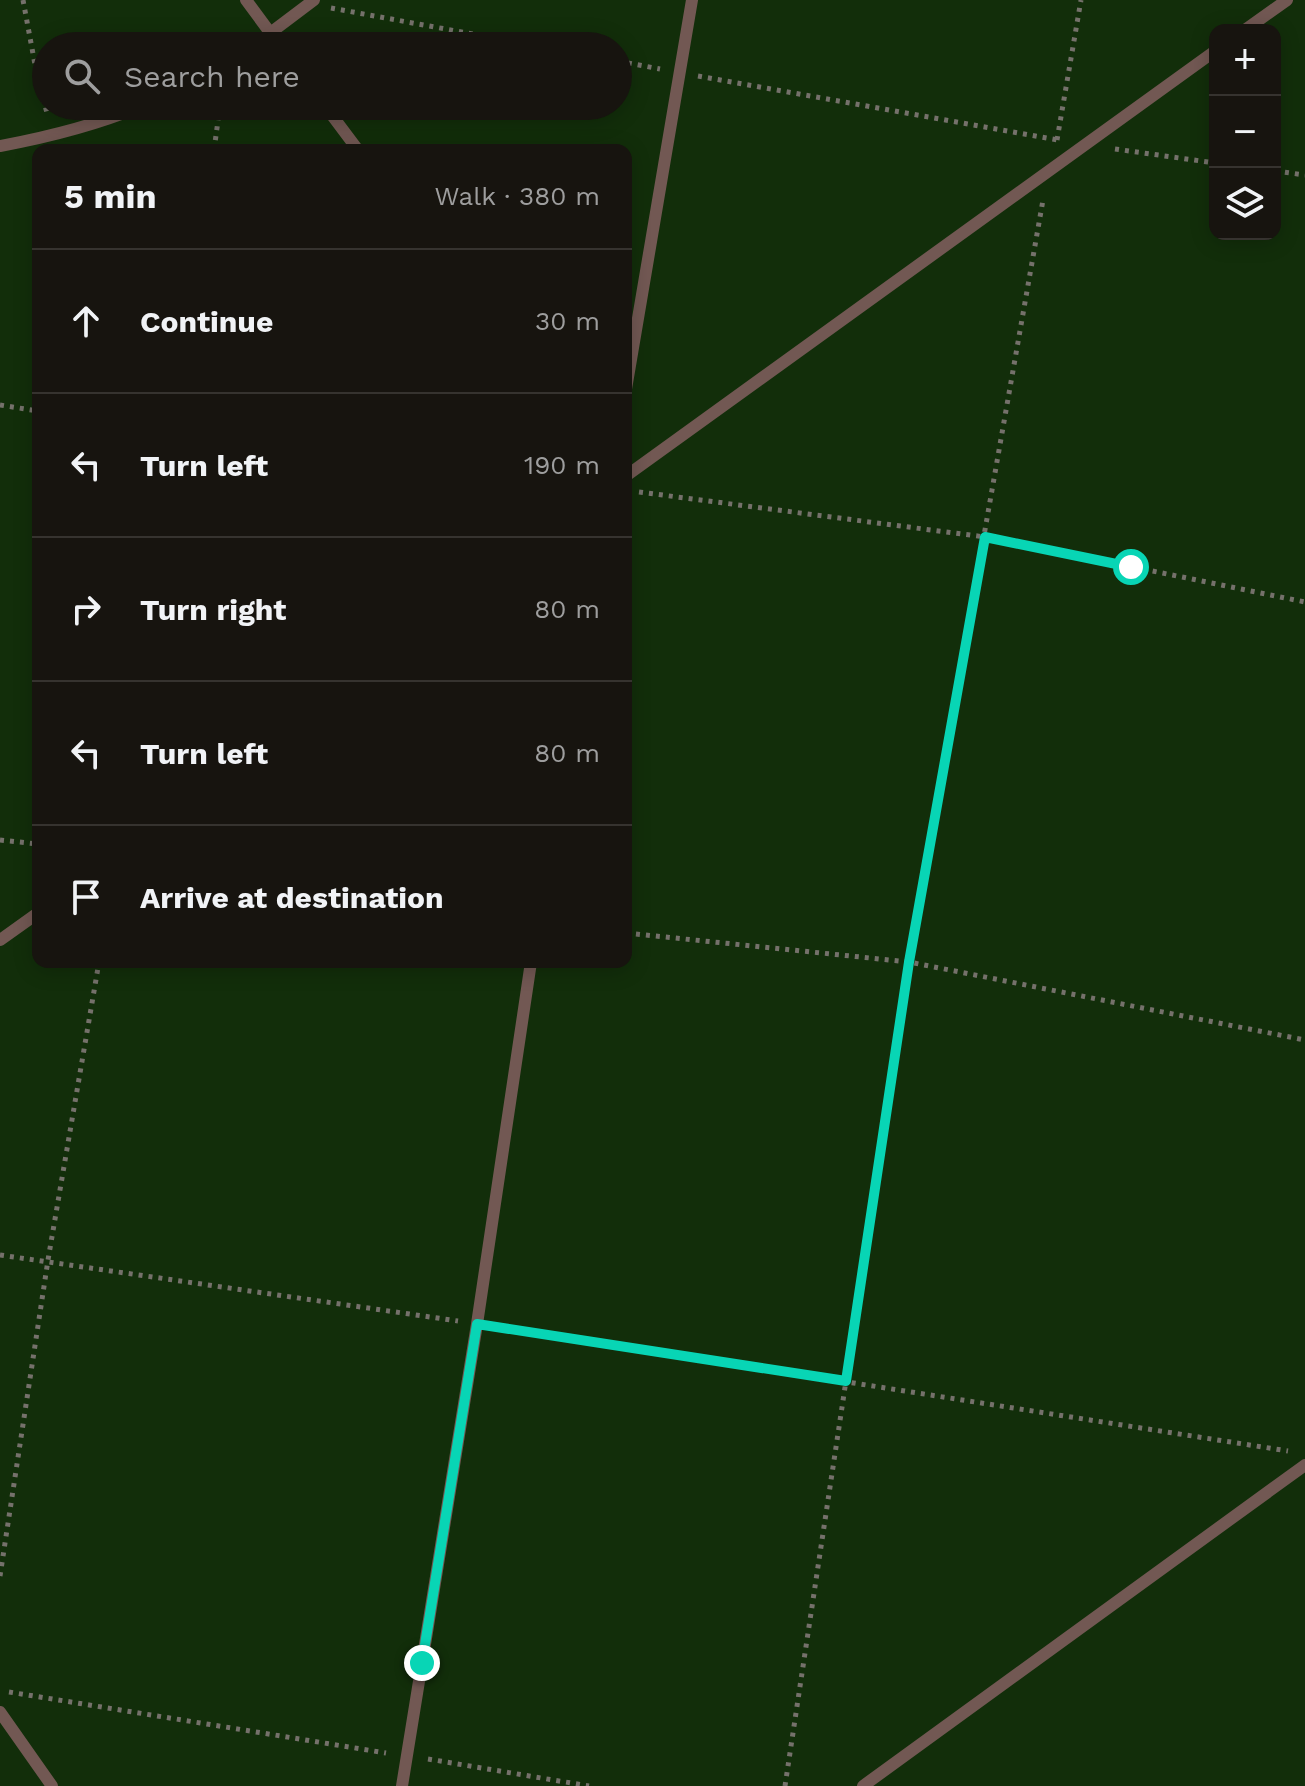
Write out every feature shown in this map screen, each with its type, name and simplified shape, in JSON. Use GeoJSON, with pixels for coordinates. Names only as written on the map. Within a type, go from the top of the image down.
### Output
{"type":"FeatureCollection","features":[{"type":"Feature","properties":{"kind":"lane"},"geometry":{"type":"LineString","coordinates":[[246,0],[270,32]]}},
{"type":"Feature","properties":{"kind":"lane"},"geometry":{"type":"LineString","coordinates":[[632,354],[692,0]]}},
{"type":"Feature","properties":{"kind":"lane"},"geometry":{"type":"LineString","coordinates":[[1253,24],[1287,0]]}},
{"type":"Feature","properties":{"kind":"lane"},"geometry":{"type":"LineString","coordinates":[[274,32],[312,2]]}},
{"type":"Feature","properties":{"kind":"lane"},"geometry":{"type":"LineString","coordinates":[[632,472],[1209,55]]}},
{"type":"Feature","properties":{"kind":"lane"},"geometry":{"type":"LineString","coordinates":[[0,146],[53,136],[106,120]]}},
{"type":"Feature","properties":{"kind":"lane"},"geometry":{"type":"LineString","coordinates":[[336,120],[354,144]]}},
{"type":"Feature","properties":{"kind":"lane"},"geometry":{"type":"LineString","coordinates":[[0,940],[32,917]]}},
{"type":"Feature","properties":{"kind":"lane"},"geometry":{"type":"LineString","coordinates":[[402,1786],[477,1324],[530,968]]}},
{"type":"Feature","properties":{"kind":"lane"},"geometry":{"type":"LineString","coordinates":[[863,1786],[1305,1465]]}},
{"type":"Feature","properties":{"kind":"lane"},"geometry":{"type":"LineString","coordinates":[[0,1712],[52,1786]]}},
{"type":"Feature","properties":{"kind":"path"},"geometry":{"type":"LineString","coordinates":[[23,0],[32,48]]}},
{"type":"Feature","properties":{"kind":"path"},"geometry":{"type":"LineString","coordinates":[[785,1786],[909,962],[1081,0]]}},
{"type":"Feature","properties":{"kind":"path"},"geometry":{"type":"LineString","coordinates":[[312,2],[466,32]]}},
{"type":"Feature","properties":{"kind":"path"},"geometry":{"type":"LineString","coordinates":[[632,64],[1085,144],[1209,162]]}},
{"type":"Feature","properties":{"kind":"path"},"geometry":{"type":"LineString","coordinates":[[49,120],[53,136]]}},
{"type":"Feature","properties":{"kind":"path"},"geometry":{"type":"LineString","coordinates":[[215,144],[218,120]]}},
{"type":"Feature","properties":{"kind":"path"},"geometry":{"type":"LineString","coordinates":[[1281,172],[1305,175]]}},
{"type":"Feature","properties":{"kind":"path"},"geometry":{"type":"LineString","coordinates":[[0,405],[32,410]]}},
{"type":"Feature","properties":{"kind":"path"},"geometry":{"type":"LineString","coordinates":[[632,492],[985,537],[1305,602]]}},
{"type":"Feature","properties":{"kind":"path"},"geometry":{"type":"LineString","coordinates":[[0,840],[32,843]]}},
{"type":"Feature","properties":{"kind":"path"},"geometry":{"type":"LineString","coordinates":[[632,934],[909,962],[1305,1040]]}},
{"type":"Feature","properties":{"kind":"path"},"geometry":{"type":"LineString","coordinates":[[0,1576],[48,1260],[98,968]]}},
{"type":"Feature","properties":{"kind":"path"},"geometry":{"type":"LineString","coordinates":[[0,1255],[477,1324],[1290,1451]]}},
{"type":"Feature","properties":{"kind":"path"},"geometry":{"type":"LineString","coordinates":[[0,1691],[589,1786]]}},
{"type":"Feature","properties":{"kind":"green space"},"geometry":{"type":"Polygon","coordinates":[[[0,0],[1305,0],[1305,1786],[0,1786],[0,0]]]}},
{"type":"Feature","properties":{"kind":"route"},"geometry":{"type":"LineString","coordinates":[[422,1663],[477,1324],[846,1381],[909,962],[985,537],[1131,567]]}}]}
